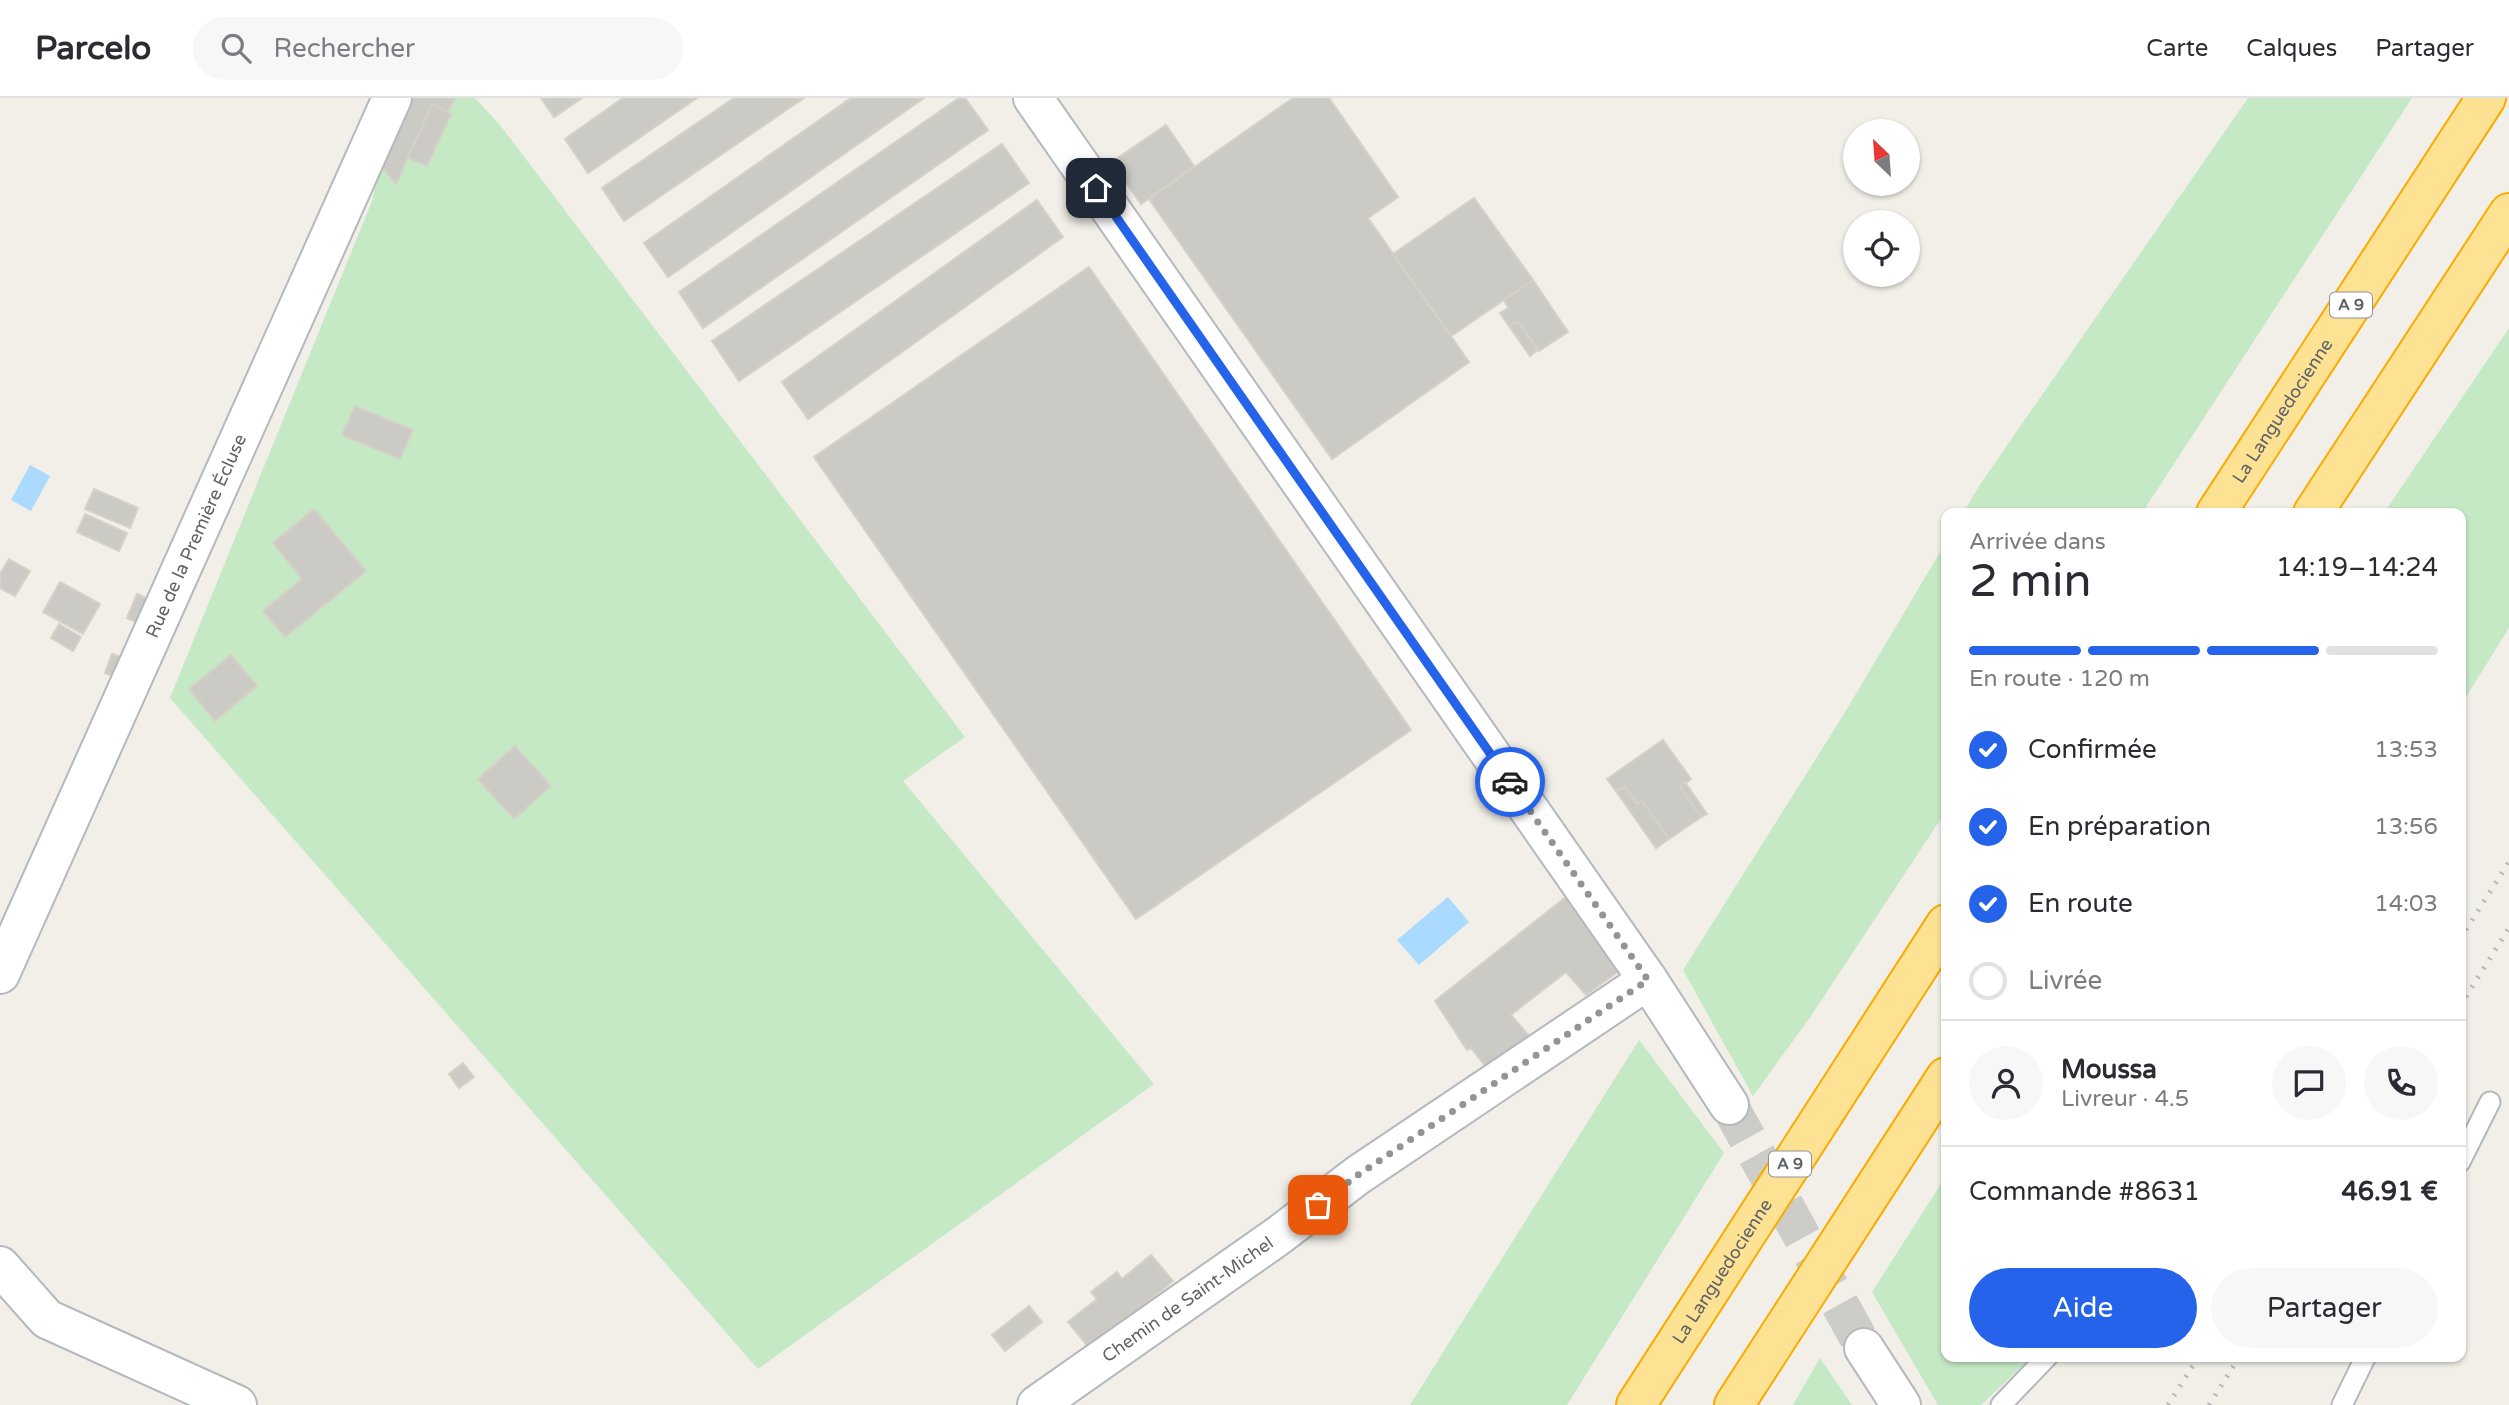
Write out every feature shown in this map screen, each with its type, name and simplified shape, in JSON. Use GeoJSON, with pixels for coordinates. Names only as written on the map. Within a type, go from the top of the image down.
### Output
{"type":"FeatureCollection","features":[{"type":"Feature","properties":{"kind":"highway","name":"La Languedocienne"},"geometry":{"type":"LineString","coordinates":[[2219,508],[2486,98]]}},
{"type":"Feature","properties":{"kind":"highway"},"geometry":{"type":"LineString","coordinates":[[2316,508],[2509,213]]}},
{"type":"Feature","properties":{"kind":"highway","name":"La Languedocienne"},"geometry":{"type":"LineString","coordinates":[[1636,1405],[1941,933]]}},
{"type":"Feature","properties":{"kind":"highway"},"geometry":{"type":"LineString","coordinates":[[1734,1405],[1941,1085]]}},
{"type":"Feature","properties":{"kind":"street","name":"Rue de la Première Écluse"},"geometry":{"type":"LineString","coordinates":[[0,974],[392,98]]}},
{"type":"Feature","properties":{"kind":"street"},"geometry":{"type":"LineString","coordinates":[[1033,98],[1648,980],[1729,1105]]}},
{"type":"Feature","properties":{"kind":"street","name":"Chemin de Saint-Michel"},"geometry":{"type":"LineString","coordinates":[[1037,1405],[1279,1236],[1358,1175],[1648,980]]}},
{"type":"Feature","properties":{"kind":"street"},"geometry":{"type":"LineString","coordinates":[[0,1266],[47,1319],[237,1405]]}},
{"type":"Feature","properties":{"kind":"street"},"geometry":{"type":"LineString","coordinates":[[1864,1348],[1901,1405]]}},
{"type":"Feature","properties":{"kind":"lane"},"geometry":{"type":"LineString","coordinates":[[2466,1150],[2490,1102]]}},
{"type":"Feature","properties":{"kind":"lane"},"geometry":{"type":"LineString","coordinates":[[2001,1405],[2042,1362]]}},
{"type":"Feature","properties":{"kind":"lane"},"geometry":{"type":"LineString","coordinates":[[2342,1405],[2363,1362]]}},
{"type":"Feature","properties":{"kind":"green space"},"geometry":{"type":"Polygon","coordinates":[[[411,98],[475,98],[500,125],[965,737],[903,781],[1154,1084],[758,1369],[170,698],[372,201],[380,165],[411,98]]]}},
{"type":"Feature","properties":{"kind":"green space"},"geometry":{"type":"Polygon","coordinates":[[[2248,98],[2412,98],[2145,508],[1966,508],[2248,98]]]}},
{"type":"Feature","properties":{"kind":"green space"},"geometry":{"type":"Polygon","coordinates":[[[2509,328],[2509,628],[2466,697],[2466,508],[2387,508],[2509,328]]]}},
{"type":"Feature","properties":{"kind":"green space"},"geometry":{"type":"Polygon","coordinates":[[[1941,550],[1941,819],[1811,1016],[1753,1096],[1683,970],[1844,714],[1941,550]]]}},
{"type":"Feature","properties":{"kind":"green space"},"geometry":{"type":"Polygon","coordinates":[[[1639,1040],[1724,1153],[1567,1405],[1410,1405],[1639,1040]]]}},
{"type":"Feature","properties":{"kind":"green space"},"geometry":{"type":"Polygon","coordinates":[[[1941,1184],[1941,1362],[2027,1362],[1981,1405],[1938,1405],[1872,1292],[1941,1184]]]}},
{"type":"Feature","properties":{"kind":"green space"},"geometry":{"type":"Polygon","coordinates":[[[1820,1358],[1852,1405],[1793,1405],[1820,1358]]]}},
{"type":"Feature","properties":{"kind":"water"},"geometry":{"type":"Polygon","coordinates":[[[30,465],[50,476],[31,511],[11,500],[30,465]]]}},
{"type":"Feature","properties":{"kind":"water"},"geometry":{"type":"Polygon","coordinates":[[[1448,897],[1469,922],[1419,965],[1397,940],[1448,897]]]}},
{"type":"Feature","properties":{"kind":"building"},"geometry":{"type":"Polygon","coordinates":[[[411,98],[455,98],[448,112],[432,104],[396,184],[380,165],[411,98]]]}},
{"type":"Feature","properties":{"kind":"building"},"geometry":{"type":"Polygon","coordinates":[[[541,98],[582,98],[554,117],[541,98]]]}},
{"type":"Feature","properties":{"kind":"building"},"geometry":{"type":"Polygon","coordinates":[[[623,98],[697,98],[588,173],[565,139],[623,98]]]}},
{"type":"Feature","properties":{"kind":"building"},"geometry":{"type":"Polygon","coordinates":[[[734,98],[804,98],[624,221],[602,188],[734,98]]]}},
{"type":"Feature","properties":{"kind":"building"},"geometry":{"type":"Polygon","coordinates":[[[851,98],[924,98],[668,277],[644,243],[851,98]]]}},
{"type":"Feature","properties":{"kind":"building"},"geometry":{"type":"Polygon","coordinates":[[[959,98],[965,98],[988,130],[703,328],[679,292],[959,98]]]}},
{"type":"Feature","properties":{"kind":"building"},"geometry":{"type":"Polygon","coordinates":[[[1293,98],[1329,98],[1398,197],[1368,218],[1469,362],[1332,459],[1149,199],[1293,98]]]}},
{"type":"Feature","properties":{"kind":"building"},"geometry":{"type":"Polygon","coordinates":[[[432,104],[451,114],[427,166],[408,158],[432,104]]]}},
{"type":"Feature","properties":{"kind":"building"},"geometry":{"type":"Polygon","coordinates":[[[1166,125],[1194,166],[1141,204],[1112,162],[1166,125]]]}},
{"type":"Feature","properties":{"kind":"building"},"geometry":{"type":"Polygon","coordinates":[[[1002,144],[1029,183],[739,381],[712,341],[1002,144]]]}},
{"type":"Feature","properties":{"kind":"building"},"geometry":{"type":"Polygon","coordinates":[[[1474,198],[1533,280],[1451,336],[1393,254],[1474,198]]]}},
{"type":"Feature","properties":{"kind":"building"},"geometry":{"type":"Polygon","coordinates":[[[1037,200],[1063,237],[808,419],[782,382],[1037,200]]]}},
{"type":"Feature","properties":{"kind":"building"},"geometry":{"type":"Polygon","coordinates":[[[1089,267],[1411,730],[1136,919],[814,457],[1089,267]]]}},
{"type":"Feature","properties":{"kind":"building"},"geometry":{"type":"Polygon","coordinates":[[[1533,280],[1568,332],[1539,351],[1518,321],[1509,326],[1500,313],[1508,308],[1504,300],[1533,280]]]}},
{"type":"Feature","properties":{"kind":"building"},"geometry":{"type":"Polygon","coordinates":[[[1518,321],[1538,350],[1530,356],[1509,326],[1518,321]]]}},
{"type":"Feature","properties":{"kind":"building"},"geometry":{"type":"Polygon","coordinates":[[[355,406],[413,430],[400,459],[342,435],[355,406]]]}},
{"type":"Feature","properties":{"kind":"building"},"geometry":{"type":"Polygon","coordinates":[[[94,489],[138,508],[130,528],[85,509],[94,489]]]}},
{"type":"Feature","properties":{"kind":"building"},"geometry":{"type":"Polygon","coordinates":[[[314,509],[366,571],[285,637],[263,611],[302,579],[273,543],[314,509]]]}},
{"type":"Feature","properties":{"kind":"building"},"geometry":{"type":"Polygon","coordinates":[[[85,514],[127,533],[119,551],[77,532],[85,514]]]}},
{"type":"Feature","properties":{"kind":"building"},"geometry":{"type":"Polygon","coordinates":[[[9,559],[30,571],[15,596],[0,588],[0,574],[9,559]]]}},
{"type":"Feature","properties":{"kind":"building"},"geometry":{"type":"Polygon","coordinates":[[[60,582],[100,604],[83,634],[43,612],[60,582]]]}},
{"type":"Feature","properties":{"kind":"building"},"geometry":{"type":"Polygon","coordinates":[[[137,594],[153,601],[143,625],[127,618],[137,594]]]}},
{"type":"Feature","properties":{"kind":"building"},"geometry":{"type":"Polygon","coordinates":[[[59,624],[81,637],[73,651],[51,638],[59,624]]]}},
{"type":"Feature","properties":{"kind":"building"},"geometry":{"type":"Polygon","coordinates":[[[112,654],[126,659],[118,678],[105,673],[112,654]]]}},
{"type":"Feature","properties":{"kind":"building"},"geometry":{"type":"Polygon","coordinates":[[[231,655],[257,686],[215,721],[189,689],[231,655]]]}},
{"type":"Feature","properties":{"kind":"building"},"geometry":{"type":"Polygon","coordinates":[[[1663,740],[1691,779],[1680,787],[1701,817],[1669,839],[1642,801],[1637,804],[1625,787],[1616,791],[1607,779],[1663,740]]]}},
{"type":"Feature","properties":{"kind":"building"},"geometry":{"type":"Polygon","coordinates":[[[515,746],[551,786],[514,819],[478,779],[515,746]]]}},
{"type":"Feature","properties":{"kind":"building"},"geometry":{"type":"Polygon","coordinates":[[[1685,782],[1707,814],[1701,817],[1680,787],[1685,782]]]}},
{"type":"Feature","properties":{"kind":"building"},"geometry":{"type":"Polygon","coordinates":[[[1625,787],[1637,804],[1642,801],[1669,839],[1656,848],[1616,791],[1625,787]]]}},
{"type":"Feature","properties":{"kind":"building"},"geometry":{"type":"Polygon","coordinates":[[[1567,896],[1619,971],[1586,995],[1566,972],[1511,1015],[1529,1036],[1486,1067],[1471,1048],[1467,1050],[1435,1001],[1567,896]]]}},
{"type":"Feature","properties":{"kind":"building"},"geometry":{"type":"Polygon","coordinates":[[[463,1063],[474,1077],[459,1088],[449,1074],[463,1063]]]}},
{"type":"Feature","properties":{"kind":"building"},"geometry":{"type":"Polygon","coordinates":[[[1151,1255],[1173,1281],[1090,1349],[1068,1322],[1097,1299],[1091,1292],[1117,1272],[1122,1279],[1151,1255]]]}},
{"type":"Feature","properties":{"kind":"building"},"geometry":{"type":"Polygon","coordinates":[[[1029,1306],[1042,1322],[1005,1351],[992,1335],[1029,1306]]]}},
{"type":"Feature","properties":{"kind":"tunnel"},"geometry":{"type":"LineString","coordinates":[[1729,1105],[1864,1348]]}},
{"type":"Feature","properties":{"kind":"railway"},"geometry":{"type":"LineString","coordinates":[[2466,930],[2509,862]]}},
{"type":"Feature","properties":{"kind":"railway"},"geometry":{"type":"LineString","coordinates":[[2466,996],[2509,928]]}},
{"type":"Feature","properties":{"kind":"railway"},"geometry":{"type":"LineString","coordinates":[[2168,1405],[2195,1362]]}},
{"type":"Feature","properties":{"kind":"railway"},"geometry":{"type":"LineString","coordinates":[[2209,1405],[2236,1362]]}},
{"type":"Feature","properties":{"kind":"way so far"},"geometry":{"type":"LineString","coordinates":[[1318,1205],[1358,1175],[1648,980],[1510,782]]}},
{"type":"Feature","properties":{"kind":"route"},"geometry":{"type":"LineString","coordinates":[[1096,188],[1510,782]]}}]}
